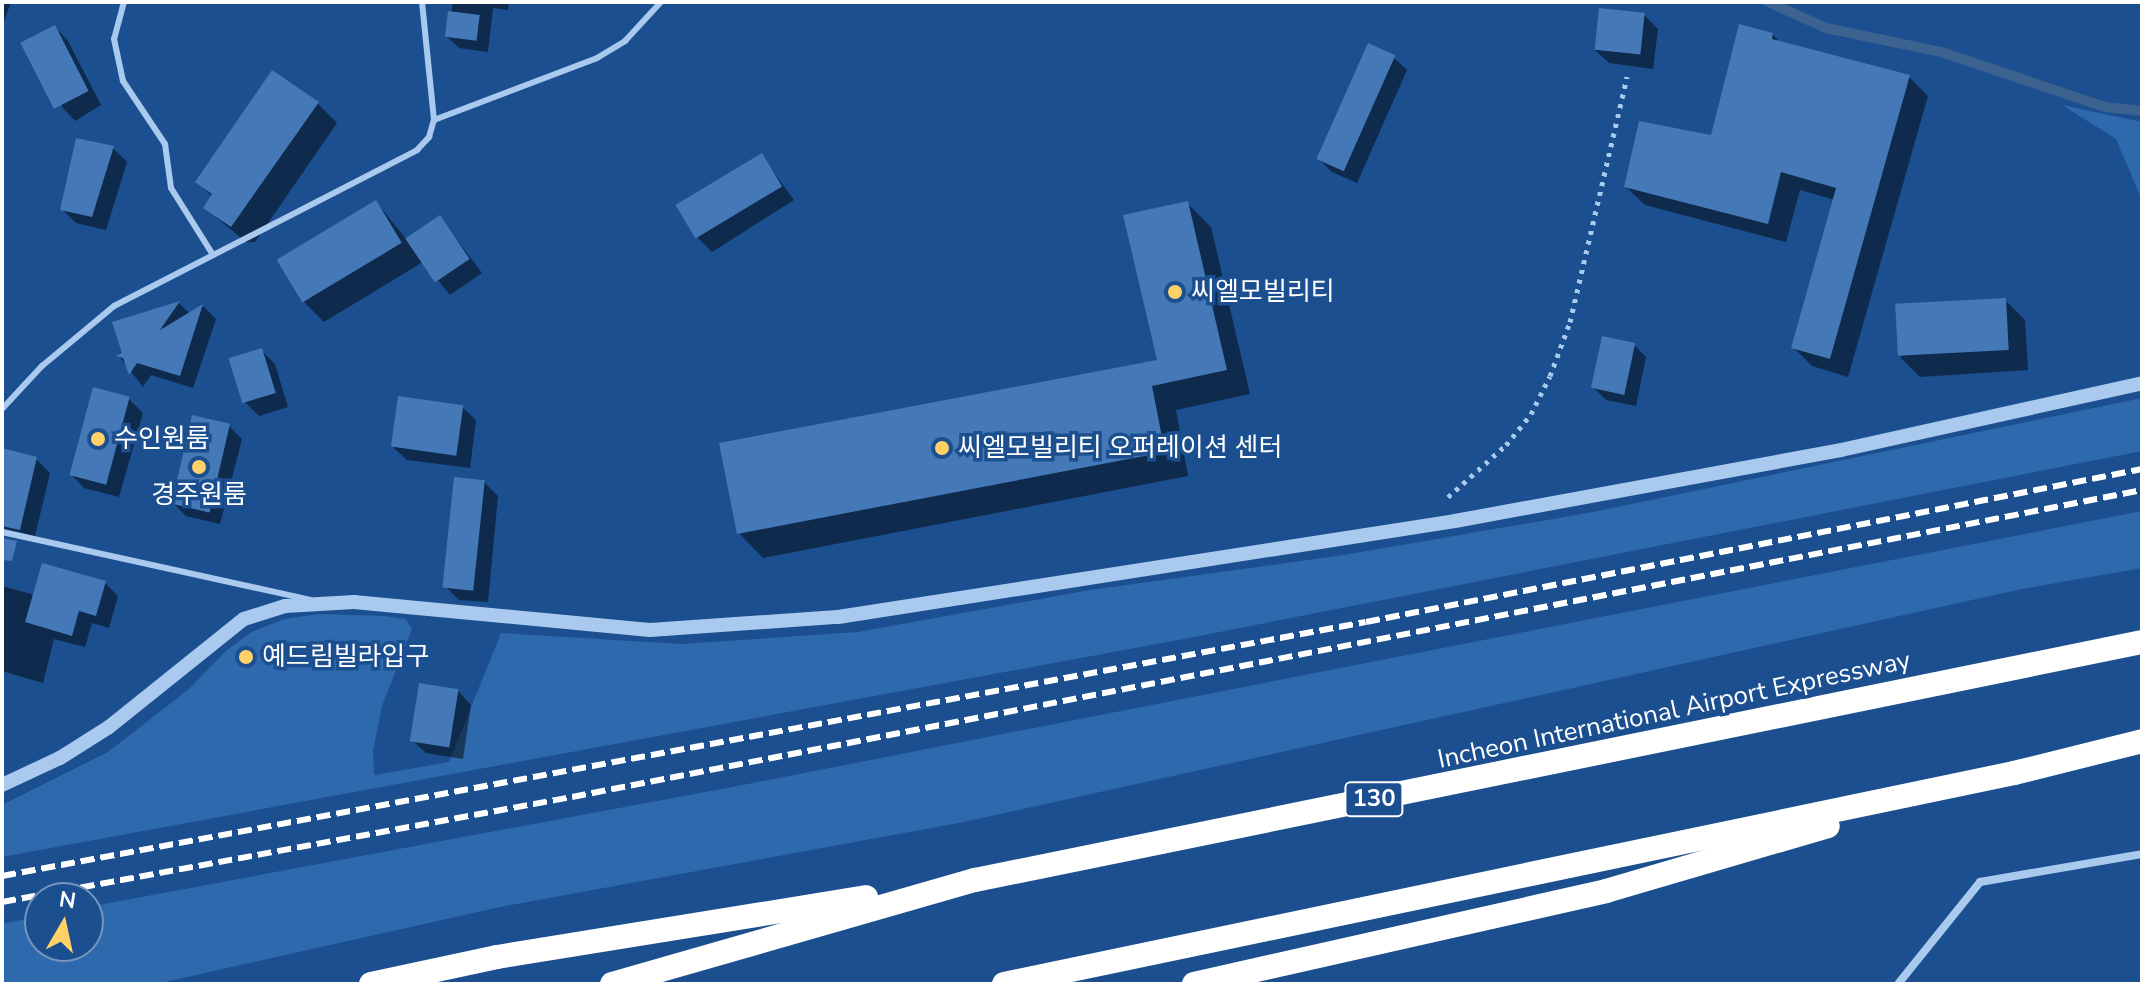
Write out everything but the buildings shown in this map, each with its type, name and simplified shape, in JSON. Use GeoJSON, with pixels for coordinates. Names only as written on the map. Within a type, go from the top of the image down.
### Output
{"type":"FeatureCollection","features":[{"type":"Feature","properties":{"kind":"highway","name":"Incheon International Airport Expressway"},"geometry":{"type":"LineString","coordinates":[[612,984],[975,880],[2142,642]]}},
{"type":"Feature","properties":{"kind":"highway"},"geometry":{"type":"LineString","coordinates":[[1194,984],[1606,891],[2014,773],[2142,741]]}},
{"type":"Feature","properties":{"kind":"highway"},"geometry":{"type":"LineString","coordinates":[[1004,984],[2014,773]]}},
{"type":"Feature","properties":{"kind":"highway"},"geometry":{"type":"LineString","coordinates":[[371,984],[497,957],[975,880]]}},
{"type":"Feature","properties":{"kind":"street"},"geometry":{"type":"LineString","coordinates":[[2,785],[60,758],[109,727],[244,619],[315,601],[694,630],[936,605],[1082,577],[1436,524],[1841,450],[2142,383]]}},
{"type":"Feature","properties":{"kind":"street"},"geometry":{"type":"LineString","coordinates":[[1898,984],[1980,882],[2142,854]]}},
{"type":"Feature","properties":{"kind":"lane"},"geometry":{"type":"LineString","coordinates":[[124,2],[114,39],[123,81],[165,144],[171,188],[213,255]]}},
{"type":"Feature","properties":{"kind":"lane"},"geometry":{"type":"LineString","coordinates":[[2,409],[103,314],[403,159],[429,137],[434,120],[422,2]]}},
{"type":"Feature","properties":{"kind":"lane"},"geometry":{"type":"LineString","coordinates":[[434,120],[597,58],[625,41],[661,2]]}},
{"type":"Feature","properties":{"kind":"lane"},"geometry":{"type":"LineString","coordinates":[[2,532],[315,601]]}},
{"type":"Feature","properties":{"kind":"path"},"geometry":{"type":"LineString","coordinates":[[1436,524],[1450,492],[1506,445],[1531,414],[1550,376],[1570,322],[1627,77]]}},
{"type":"Feature","properties":{"kind":"shaded area"},"geometry":{"type":"Polygon","coordinates":[[[2062,105],[2142,122],[2142,200],[2116,139],[2062,105]]]}},
{"type":"Feature","properties":{"kind":"shaded area"},"geometry":{"type":"Polygon","coordinates":[[[2142,398],[2142,451],[1184,639],[2,857],[2,805],[108,752],[189,689],[227,650],[253,631],[285,619],[318,614],[385,616],[406,619],[412,629],[382,706],[373,751],[374,775],[449,762],[501,633],[682,644],[858,632],[1090,590],[1344,555],[1593,512],[2142,398]]]}},
{"type":"Feature","properties":{"kind":"shaded area"},"geometry":{"type":"Polygon","coordinates":[[[2142,511],[2142,568],[2022,589],[964,822],[500,907],[156,984],[2,984],[2,924],[24,919],[24,962],[104,962],[104,904],[748,784],[2142,511]]]}},
{"type":"Feature","properties":{"kind":"waterway"},"geometry":{"type":"LineString","coordinates":[[1768,2],[1826,28],[1941,52],[2105,107],[2142,111]]}},
{"type":"Feature","properties":{"kind":"railway"},"geometry":{"type":"LineString","coordinates":[[2,876],[1366,622],[2142,469]]}},
{"type":"Feature","properties":{"kind":"railway"},"geometry":{"type":"LineString","coordinates":[[2,902],[572,797],[2142,490]]}},
{"type":"Feature","properties":{"kind":"place","name":"씨엘모빌리티"},"geometry":{"type":"Point","coordinates":[1175,292]}},
{"type":"Feature","properties":{"kind":"place","name":"수인원룸"},"geometry":{"type":"Point","coordinates":[98,439]}},
{"type":"Feature","properties":{"kind":"place","name":"씨엘모빌리티 오퍼레이션 센터"},"geometry":{"type":"Point","coordinates":[942,448]}},
{"type":"Feature","properties":{"kind":"place","name":"경주원룸"},"geometry":{"type":"Point","coordinates":[199,467]}},
{"type":"Feature","properties":{"kind":"place","name":"예드림빌라입구"},"geometry":{"type":"Point","coordinates":[246,657]}}]}
